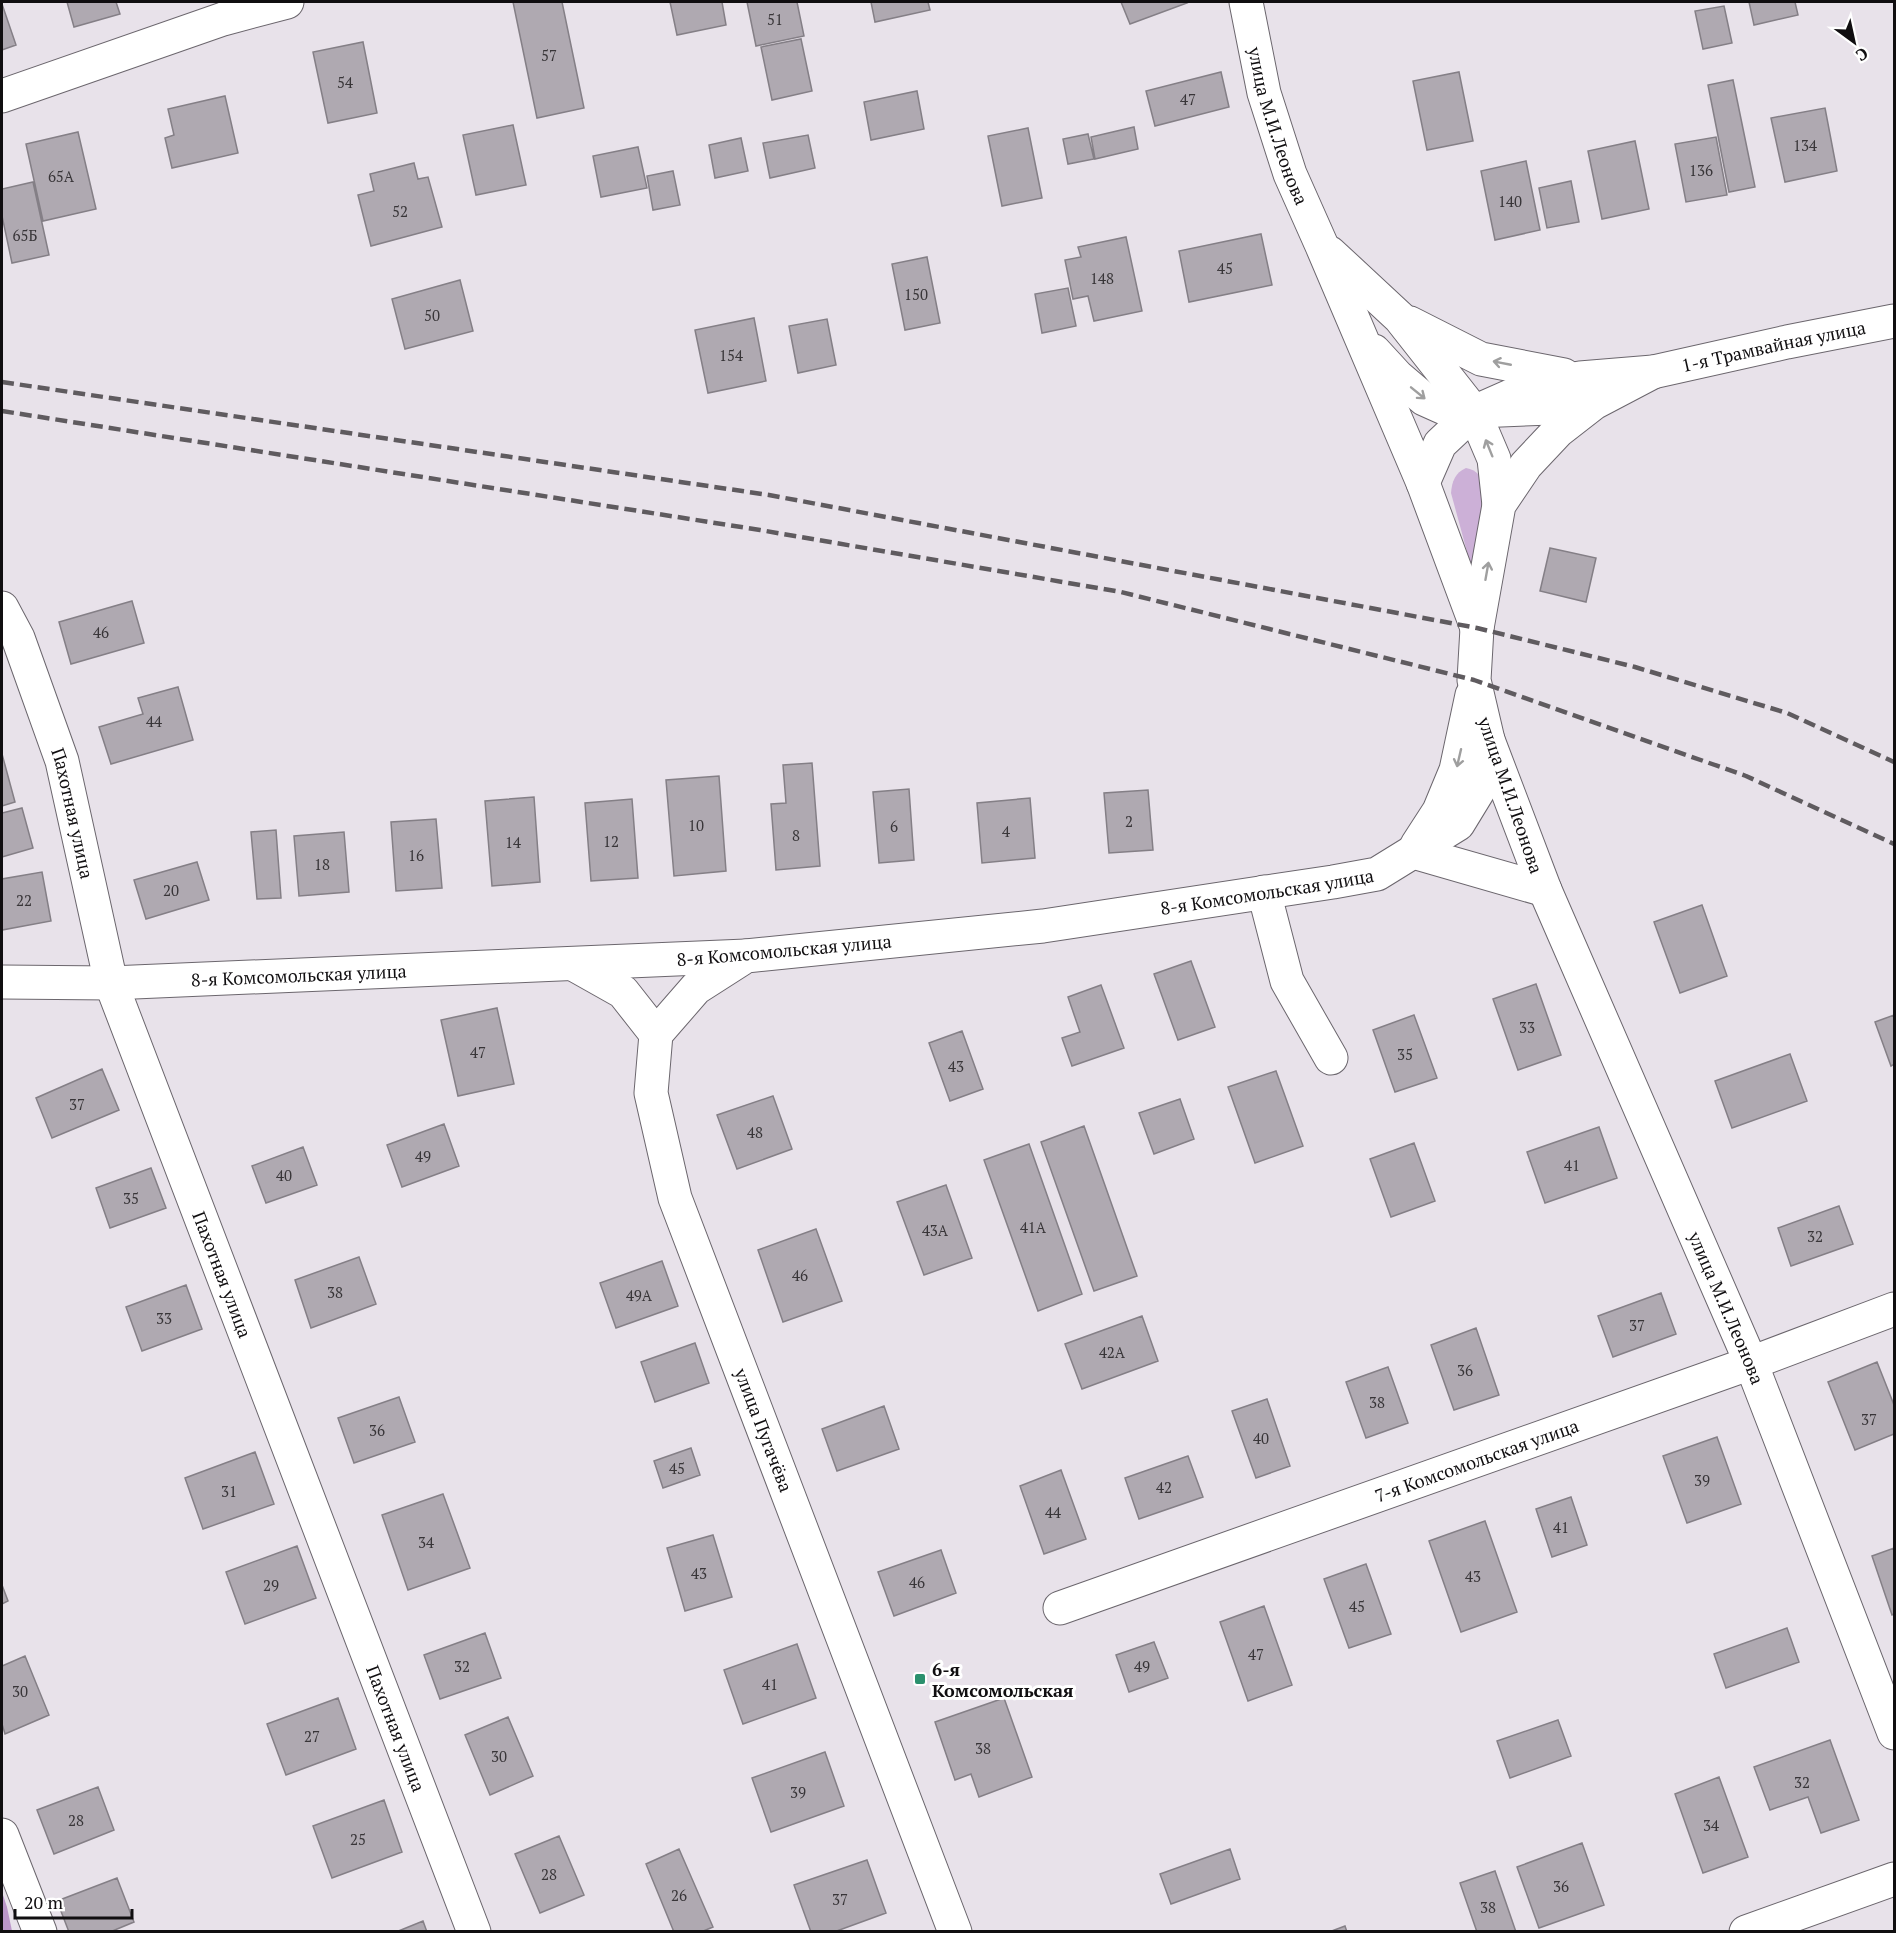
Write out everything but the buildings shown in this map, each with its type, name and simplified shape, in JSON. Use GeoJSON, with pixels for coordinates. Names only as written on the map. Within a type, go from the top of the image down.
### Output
{"type":"FeatureCollection","features":[{"type":"Feature","properties":{"kind":"street"},"geometry":{"type":"LineString","coordinates":[[2,96],[220,10],[287,2]]}},
{"type":"Feature","properties":{"kind":"street","name":"улица М.И.Леонова"},"geometry":{"type":"LineString","coordinates":[[1246,2],[1267,104],[1290,174],[1423,483],[1477,628]]}},
{"type":"Feature","properties":{"kind":"street"},"geometry":{"type":"LineString","coordinates":[[1322,246],[1400,318],[1474,412],[1494,459],[1499,506]]}},
{"type":"Feature","properties":{"kind":"street"},"geometry":{"type":"LineString","coordinates":[[1400,318],[1481,359],[1580,378]]}},
{"type":"Feature","properties":{"kind":"street","name":"1-я Трамвайная улица"},"geometry":{"type":"LineString","coordinates":[[1653,372],[1894,321]]}},
{"type":"Feature","properties":{"kind":"street"},"geometry":{"type":"LineString","coordinates":[[1361,337],[1397,376],[1424,399],[1453,412],[1551,408],[1590,397],[1653,372]]}},
{"type":"Feature","properties":{"kind":"street"},"geometry":{"type":"LineString","coordinates":[[1423,483],[1440,444],[1474,412],[1533,386],[1580,378],[1653,372]]}},
{"type":"Feature","properties":{"kind":"street"},"geometry":{"type":"LineString","coordinates":[[1499,506],[1526,465],[1558,431],[1593,403],[1653,372]]}},
{"type":"Feature","properties":{"kind":"street","name":"улица М.И.Леонова"},"geometry":{"type":"LineString","coordinates":[[1499,506],[1477,628],[1474,680],[1488,740],[1545,890],[1751,1363],[1894,1733]]}},
{"type":"Feature","properties":{"kind":"street","name":"Пахотная улица"},"geometry":{"type":"LineString","coordinates":[[2,608],[18,638],[62,761],[111,983],[474,1932]]}},
{"type":"Feature","properties":{"kind":"street"},"geometry":{"type":"LineString","coordinates":[[1413,852],[1439,811],[1456,770],[1474,680]]}},
{"type":"Feature","properties":{"kind":"street","name":"8-я Комсомольская улица"},"geometry":{"type":"LineString","coordinates":[[2,982],[111,983],[746,956],[1043,926],[1377,874],[1458,824],[1480,788],[1488,740]]}},
{"type":"Feature","properties":{"kind":"street","name":"улица М.И.Леонова"},"geometry":{"type":"LineString","coordinates":[[1413,852],[1545,890]]}},
{"type":"Feature","properties":{"kind":"street"},"geometry":{"type":"LineString","coordinates":[[1264,892],[1287,981],[1331,1058]]}},
{"type":"Feature","properties":{"kind":"street"},"geometry":{"type":"LineString","coordinates":[[575,965],[622,992],[656,1034],[696,988],[746,956]]}},
{"type":"Feature","properties":{"kind":"street","name":"улица Пугачёва"},"geometry":{"type":"LineString","coordinates":[[656,1034],[651,1093],[675,1198],[955,1932]]}},
{"type":"Feature","properties":{"kind":"street","name":"7-я Комсомольская улица"},"geometry":{"type":"LineString","coordinates":[[1060,1608],[1751,1363],[1894,1309]]}},
{"type":"Feature","properties":{"kind":"street"},"geometry":{"type":"LineString","coordinates":[[2,1835],[40,1932]]}},
{"type":"Feature","properties":{"kind":"street"},"geometry":{"type":"LineString","coordinates":[[1746,1932],[1894,1879]]}},
{"type":"Feature","properties":{"kind":"shaded area"},"geometry":{"type":"Polygon","coordinates":[[[1466,468],[1478,474],[1484,486],[1475,581],[1451,493],[1455,478],[1466,468]]]}},
{"type":"Feature","properties":{"kind":"shaded area"},"geometry":{"type":"Polygon","coordinates":[[[2,1892],[7,1907],[12,1931],[2,1931],[2,1892]]]}},
{"type":"Feature","properties":{"kind":"railway"},"geometry":{"type":"LineString","coordinates":[[2,382],[769,495],[1477,628],[1635,667],[1787,713],[1894,762]]}},
{"type":"Feature","properties":{"kind":"railway"},"geometry":{"type":"LineString","coordinates":[[2,411],[760,530],[1121,592],[1474,680],[1746,776],[1894,844]]}},
{"type":"Feature","properties":{"kind":"place","name":"6-я Комсомольская"},"geometry":{"type":"Point","coordinates":[920,1679]}}]}
